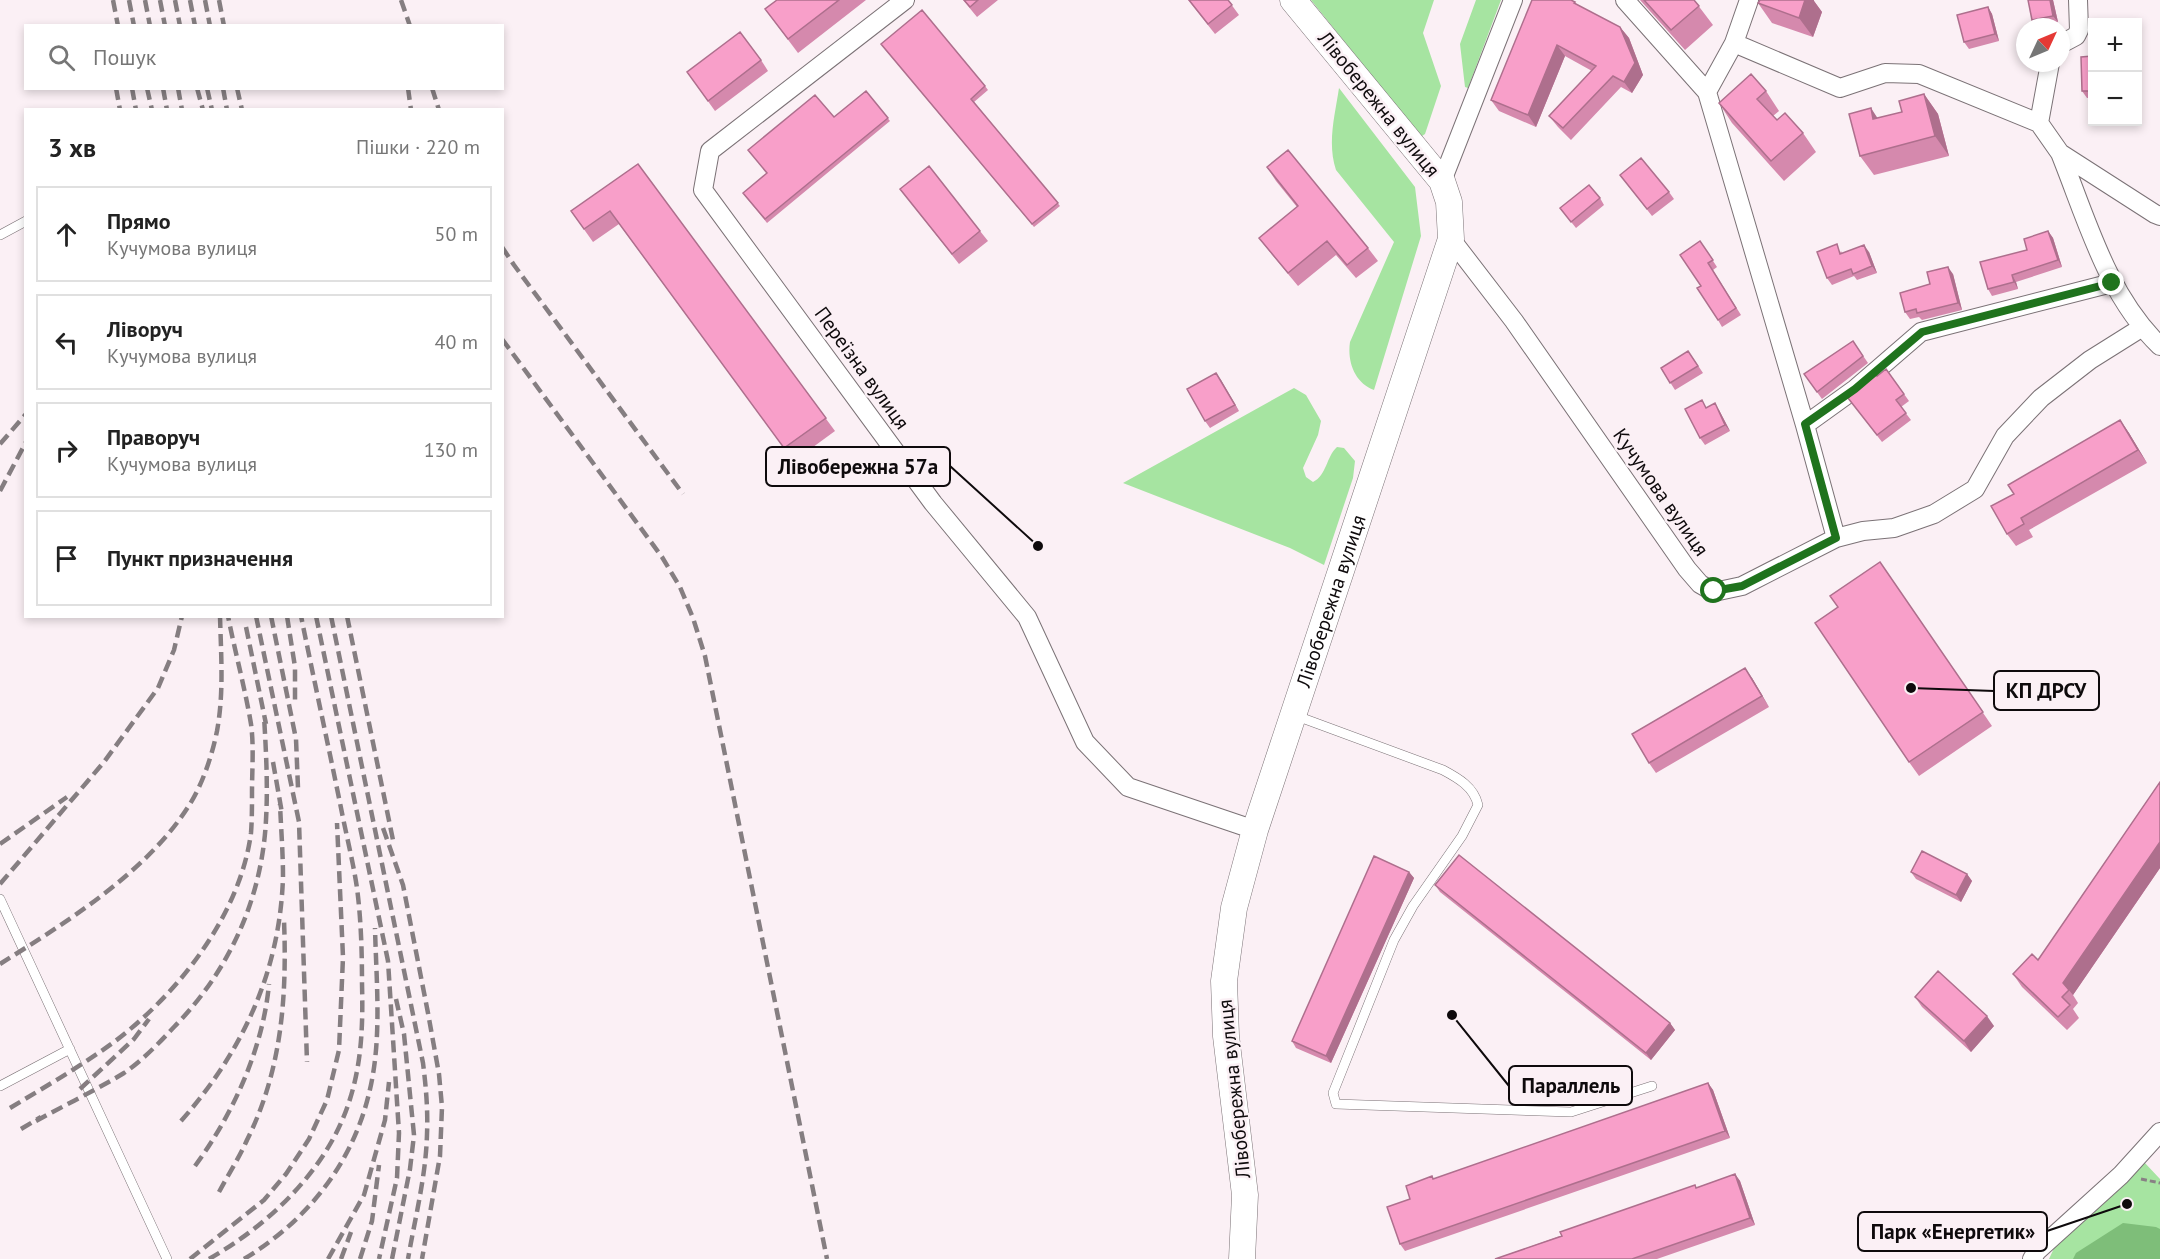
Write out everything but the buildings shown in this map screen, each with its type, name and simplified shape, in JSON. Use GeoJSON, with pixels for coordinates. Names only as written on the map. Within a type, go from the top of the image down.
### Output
{"type":"FeatureCollection","features":[{"type":"Feature","properties":{"kind":"main road","name":"Лівобережна вулиця"},"geometry":{"type":"LineString","coordinates":[[1242,1259],[1245,1195],[1226,1036],[1224,981],[1234,908],[1255,830],[1451,239],[1449,202],[1442,181],[1293,0]]}},
{"type":"Feature","properties":{"kind":"street","name":"Переїзна вулиця"},"geometry":{"type":"LineString","coordinates":[[905,0],[710,151],[703,190],[933,503],[1027,617],[1085,742],[1128,787],[1255,830]]}},
{"type":"Feature","properties":{"kind":"street"},"geometry":{"type":"LineString","coordinates":[[1442,181],[1513,0]]}},
{"type":"Feature","properties":{"kind":"street"},"geometry":{"type":"LineString","coordinates":[[1624,0],[1707,92],[1805,424],[1836,538]]}},
{"type":"Feature","properties":{"kind":"street"},"geometry":{"type":"LineString","coordinates":[[1707,92],[1734,43],[1749,0]]}},
{"type":"Feature","properties":{"kind":"street"},"geometry":{"type":"LineString","coordinates":[[2070,39],[2076,36],[2079,30],[2078,0]]}},
{"type":"Feature","properties":{"kind":"street"},"geometry":{"type":"LineString","coordinates":[[1734,43],[1840,88],[1885,73],[1920,74],[2039,123],[2060,153],[2112,283],[2141,328],[2160,346]]}},
{"type":"Feature","properties":{"kind":"street"},"geometry":{"type":"LineString","coordinates":[[2039,123],[2048,72]]}},
{"type":"Feature","properties":{"kind":"street"},"geometry":{"type":"LineString","coordinates":[[2060,153],[2160,216]]}},
{"type":"Feature","properties":{"kind":"street","name":"Кучумова вулиця"},"geometry":{"type":"LineString","coordinates":[[1451,239],[1515,321],[1686,569],[1700,584],[1714,591],[1742,586],[1836,538],[1863,531],[1894,528],[1924,518],[1975,489],[2005,436],[2041,398],[2090,360],[2141,328]]}},
{"type":"Feature","properties":{"kind":"street"},"geometry":{"type":"LineString","coordinates":[[1805,424],[1855,389],[1922,332],[2112,283]]}},
{"type":"Feature","properties":{"kind":"street"},"geometry":{"type":"LineString","coordinates":[[2032,1259],[2037,1251],[2121,1174],[2160,1132]]}},
{"type":"Feature","properties":{"kind":"lane"},"geometry":{"type":"LineString","coordinates":[[0,235],[24,222]]}},
{"type":"Feature","properties":{"kind":"lane"},"geometry":{"type":"LineString","coordinates":[[1294,715],[1443,770],[1464,783],[1476,796],[1478,805],[1462,836],[1413,906],[1394,940],[1333,1093],[1336,1104],[1571,1112],[1652,1086]]}},
{"type":"Feature","properties":{"kind":"lane"},"geometry":{"type":"LineString","coordinates":[[0,898],[167,1259]]}},
{"type":"Feature","properties":{"kind":"lane"},"geometry":{"type":"LineString","coordinates":[[0,1086],[70,1049]]}},
{"type":"Feature","properties":{"kind":"shaded area"},"geometry":{"type":"Polygon","coordinates":[[[1311,0],[1434,0],[1423,33],[1441,86],[1425,134],[1422,136],[1416,131],[1311,0]]]}},
{"type":"Feature","properties":{"kind":"shaded area"},"geometry":{"type":"Polygon","coordinates":[[[1476,0],[1501,0],[1468,88],[1465,87],[1460,44],[1476,0]]]}},
{"type":"Feature","properties":{"kind":"shaded area"},"geometry":{"type":"Polygon","coordinates":[[[1339,88],[1415,187],[1421,236],[1374,390],[1367,387],[1354,371],[1349,350],[1350,342],[1394,242],[1336,170],[1332,139],[1339,88]]]}},
{"type":"Feature","properties":{"kind":"shaded area"},"geometry":{"type":"Polygon","coordinates":[[[1294,388],[1306,395],[1321,421],[1318,435],[1303,468],[1306,477],[1313,482],[1318,479],[1337,447],[1344,448],[1355,461],[1353,478],[1324,565],[1290,548],[1123,483],[1294,388]]]}},
{"type":"Feature","properties":{"kind":"shaded area"},"geometry":{"type":"Polygon","coordinates":[[[2144,1162],[2160,1179],[2160,1259],[2049,1259],[2063,1229],[2144,1162]]]}},
{"type":"Feature","properties":{"kind":"shaded area"},"geometry":{"type":"Polygon","coordinates":[[[2123,1223],[2160,1229],[2160,1259],[2073,1259],[2076,1253],[2123,1223]]]}},
{"type":"Feature","properties":{"kind":"railway"},"geometry":{"type":"LineString","coordinates":[[113,0],[118,24]]}},
{"type":"Feature","properties":{"kind":"railway"},"geometry":{"type":"LineString","coordinates":[[129,0],[134,24]]}},
{"type":"Feature","properties":{"kind":"railway"},"geometry":{"type":"LineString","coordinates":[[145,0],[150,24]]}},
{"type":"Feature","properties":{"kind":"railway"},"geometry":{"type":"LineString","coordinates":[[160,0],[165,24]]}},
{"type":"Feature","properties":{"kind":"railway"},"geometry":{"type":"LineString","coordinates":[[175,0],[180,24]]}},
{"type":"Feature","properties":{"kind":"railway"},"geometry":{"type":"LineString","coordinates":[[190,0],[195,24]]}},
{"type":"Feature","properties":{"kind":"railway"},"geometry":{"type":"LineString","coordinates":[[205,0],[210,24]]}},
{"type":"Feature","properties":{"kind":"railway"},"geometry":{"type":"LineString","coordinates":[[219,0],[224,24]]}},
{"type":"Feature","properties":{"kind":"railway"},"geometry":{"type":"LineString","coordinates":[[401,0],[409,24]]}},
{"type":"Feature","properties":{"kind":"railway"},"geometry":{"type":"LineString","coordinates":[[116,90],[120,108]]}},
{"type":"Feature","properties":{"kind":"railway"},"geometry":{"type":"LineString","coordinates":[[132,90],[136,108]]}},
{"type":"Feature","properties":{"kind":"railway"},"geometry":{"type":"LineString","coordinates":[[147,90],[152,108]]}},
{"type":"Feature","properties":{"kind":"railway"},"geometry":{"type":"LineString","coordinates":[[163,90],[167,108]]}},
{"type":"Feature","properties":{"kind":"railway"},"geometry":{"type":"LineString","coordinates":[[178,90],[182,108]]}},
{"type":"Feature","properties":{"kind":"railway"},"geometry":{"type":"LineString","coordinates":[[198,90],[202,108]]}},
{"type":"Feature","properties":{"kind":"railway"},"geometry":{"type":"LineString","coordinates":[[207,90],[212,108]]}},
{"type":"Feature","properties":{"kind":"railway"},"geometry":{"type":"LineString","coordinates":[[223,90],[227,108]]}},
{"type":"Feature","properties":{"kind":"railway"},"geometry":{"type":"LineString","coordinates":[[237,90],[242,108]]}},
{"type":"Feature","properties":{"kind":"railway"},"geometry":{"type":"LineString","coordinates":[[408,90],[411,108]]}},
{"type":"Feature","properties":{"kind":"railway"},"geometry":{"type":"LineString","coordinates":[[433,90],[438,108]]}},
{"type":"Feature","properties":{"kind":"railway"},"geometry":{"type":"LineString","coordinates":[[504,250],[683,494]]}},
{"type":"Feature","properties":{"kind":"railway"},"geometry":{"type":"LineString","coordinates":[[504,342],[662,557],[680,587],[693,618],[705,656],[827,1259]]}},
{"type":"Feature","properties":{"kind":"railway"},"geometry":{"type":"LineString","coordinates":[[0,444],[24,416]]}},
{"type":"Feature","properties":{"kind":"railway"},"geometry":{"type":"LineString","coordinates":[[0,491],[24,446]]}},
{"type":"Feature","properties":{"kind":"railway"},"geometry":{"type":"LineString","coordinates":[[0,884],[104,762],[158,688],[174,650],[182,618]]}},
{"type":"Feature","properties":{"kind":"railway"},"geometry":{"type":"LineString","coordinates":[[0,964],[77,914],[127,875],[171,831],[188,807],[206,770],[217,731],[221,688],[220,618]]}},
{"type":"Feature","properties":{"kind":"railway"},"geometry":{"type":"LineString","coordinates":[[10,1108],[114,1042],[161,1000],[203,950],[234,893],[245,864],[251,833],[253,749],[249,710],[228,618]]}},
{"type":"Feature","properties":{"kind":"railway"},"geometry":{"type":"LineString","coordinates":[[256,618],[299,822],[307,1062]]}},
{"type":"Feature","properties":{"kind":"railway"},"geometry":{"type":"LineString","coordinates":[[271,618],[296,739],[298,788]]}},
{"type":"Feature","properties":{"kind":"railway"},"geometry":{"type":"LineString","coordinates":[[287,618],[295,667],[295,703]]}},
{"type":"Feature","properties":{"kind":"railway"},"geometry":{"type":"LineString","coordinates":[[209,1259],[254,1229],[275,1211],[312,1171],[328,1148],[340,1124],[354,1085],[359,1056],[362,1027],[362,971],[357,888],[301,618]]}},
{"type":"Feature","properties":{"kind":"railway"},"geometry":{"type":"LineString","coordinates":[[316,618],[388,961],[399,1133],[397,1178],[379,1259]]}},
{"type":"Feature","properties":{"kind":"railway"},"geometry":{"type":"LineString","coordinates":[[331,618],[423,1063],[427,1116],[426,1150],[408,1259]]}},
{"type":"Feature","properties":{"kind":"railway"},"geometry":{"type":"LineString","coordinates":[[347,618],[393,840]]}},
{"type":"Feature","properties":{"kind":"railway"},"geometry":{"type":"LineString","coordinates":[[246,627],[266,724]]}},
{"type":"Feature","properties":{"kind":"railway"},"geometry":{"type":"LineString","coordinates":[[36,1121],[138,1063],[194,1005],[226,958],[250,905],[263,849],[267,794],[264,716]]}},
{"type":"Feature","properties":{"kind":"railway"},"geometry":{"type":"LineString","coordinates":[[273,762],[282,813]]}},
{"type":"Feature","properties":{"kind":"railway"},"geometry":{"type":"LineString","coordinates":[[0,844],[67,797]]}},
{"type":"Feature","properties":{"kind":"railway"},"geometry":{"type":"LineString","coordinates":[[181,1121],[223,1067],[240,1038],[266,977],[275,945],[283,877],[280,804]]}},
{"type":"Feature","properties":{"kind":"railway"},"geometry":{"type":"LineString","coordinates":[[190,1259],[264,1200],[286,1174],[309,1139],[327,1100],[339,1050],[343,957],[337,823]]}},
{"type":"Feature","properties":{"kind":"railway"},"geometry":{"type":"LineString","coordinates":[[383,828],[403,885],[439,1074],[442,1107],[440,1156],[422,1259]]}},
{"type":"Feature","properties":{"kind":"railway"},"geometry":{"type":"LineString","coordinates":[[219,1192],[259,1114],[275,1060],[283,1005],[284,920]]}},
{"type":"Feature","properties":{"kind":"railway"},"geometry":{"type":"LineString","coordinates":[[244,1259],[294,1221],[315,1199],[334,1175],[361,1121],[370,1091],[375,1060],[377,1027],[375,928]]}},
{"type":"Feature","properties":{"kind":"railway"},"geometry":{"type":"LineString","coordinates":[[195,1166],[222,1125],[244,1080],[260,1033],[269,984]]}},
{"type":"Feature","properties":{"kind":"railway"},"geometry":{"type":"LineString","coordinates":[[392,1259],[410,1169],[414,1135],[404,1034],[396,999]]}},
{"type":"Feature","properties":{"kind":"railway"},"geometry":{"type":"LineString","coordinates":[[80,1089],[134,1039],[149,1019]]}},
{"type":"Feature","properties":{"kind":"railway"},"geometry":{"type":"LineString","coordinates":[[328,1259],[364,1195],[385,1120],[389,1082]]}},
{"type":"Feature","properties":{"kind":"railway"},"geometry":{"type":"LineString","coordinates":[[21,1129],[41,1117]]}},
{"type":"Feature","properties":{"kind":"railway"},"geometry":{"type":"LineString","coordinates":[[360,1259],[372,1221],[379,1165]]}},
{"type":"Feature","properties":{"kind":"railway"},"geometry":{"type":"LineString","coordinates":[[341,1259],[351,1232]]}},
{"type":"Feature","properties":{"kind":"place","name":"Лівобережна 57а"},"geometry":{"type":"Point","coordinates":[1038,546]}},
{"type":"Feature","properties":{"kind":"place","name":"КП ДРСУ"},"geometry":{"type":"Point","coordinates":[1911,688]}},
{"type":"Feature","properties":{"kind":"place","name":"Параллель"},"geometry":{"type":"Point","coordinates":[1452,1015]}},
{"type":"Feature","properties":{"kind":"place","name":"Парк «Енергетик»"},"geometry":{"type":"Point","coordinates":[2127,1204]}},
{"type":"Feature","properties":{"kind":"route"},"geometry":{"type":"LineString","coordinates":[[1714,591],[1742,586],[1836,538],[1805,424],[1855,389],[1922,332],[2112,283]]}}]}
